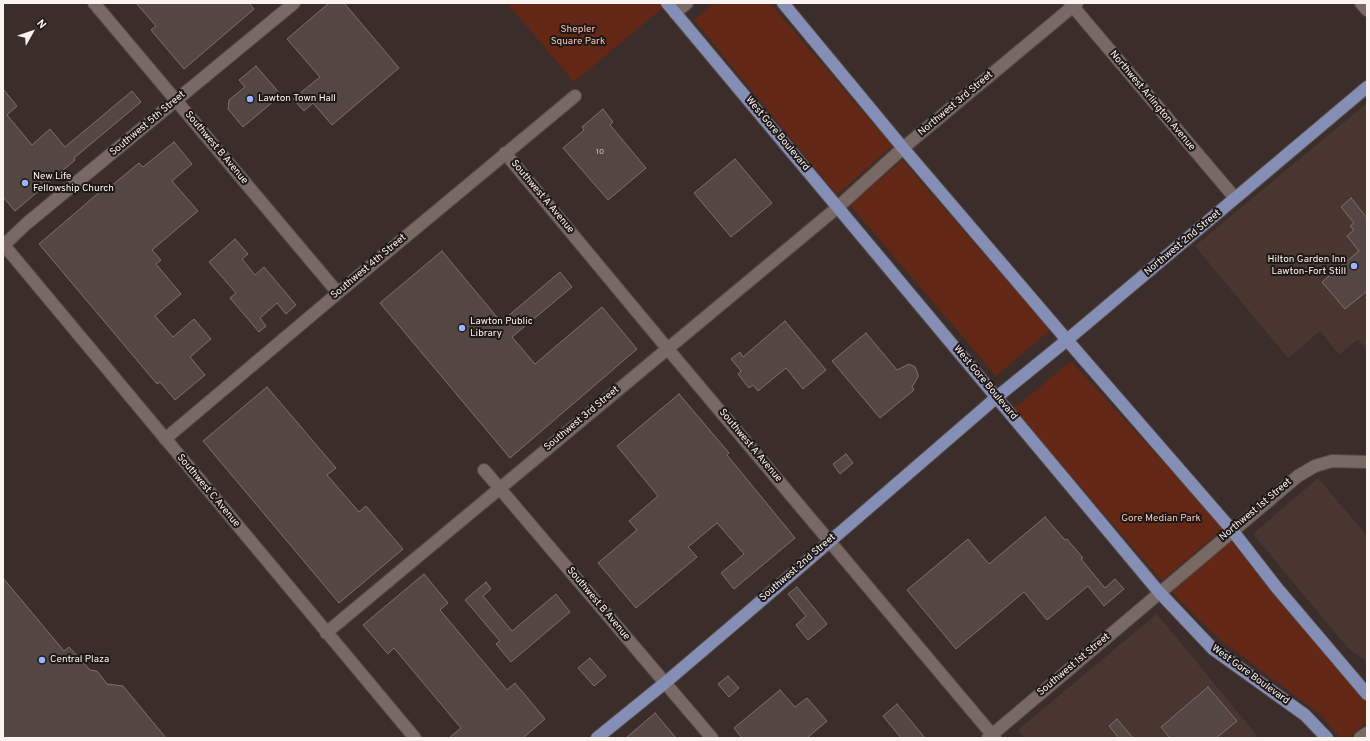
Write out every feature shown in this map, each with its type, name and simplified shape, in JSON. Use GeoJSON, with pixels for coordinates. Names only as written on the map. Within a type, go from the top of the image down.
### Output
{"type":"FeatureCollection","features":[{"type":"Feature","properties":{"kind":"main road","name":"West Gore Boulevard"},"geometry":{"type":"LineString","coordinates":[[667,3],[1160,592],[1213,649],[1305,716],[1327,738]]}},
{"type":"Feature","properties":{"kind":"main road"},"geometry":{"type":"LineString","coordinates":[[783,3],[903,148],[1232,530],[1277,588],[1367,694]]}},
{"type":"Feature","properties":{"kind":"main road","name":"Northwest 2nd Street"},"geometry":{"type":"LineString","coordinates":[[997,397],[1067,340],[1367,87]]}},
{"type":"Feature","properties":{"kind":"main road","name":"Southwest 2nd Street"},"geometry":{"type":"LineString","coordinates":[[597,738],[747,613],[997,397]]}},
{"type":"Feature","properties":{"kind":"street","name":"Southwest B Avenue"},"geometry":{"type":"LineString","coordinates":[[94,3],[338,293]]}},
{"type":"Feature","properties":{"kind":"street","name":"Southwest 5th Street"},"geometry":{"type":"LineString","coordinates":[[3,245],[26,224],[294,3]]}},
{"type":"Feature","properties":{"kind":"street"},"geometry":{"type":"LineString","coordinates":[[675,13],[687,3]]}},
{"type":"Feature","properties":{"kind":"street"},"geometry":{"type":"LineString","coordinates":[[1362,3],[1367,10]]}},
{"type":"Feature","properties":{"kind":"street","name":"Northwest 3rd Street"},"geometry":{"type":"LineString","coordinates":[[838,206],[903,148],[1073,4]]}},
{"type":"Feature","properties":{"kind":"street","name":"Northwest Arlington Avenue"},"geometry":{"type":"LineString","coordinates":[[1073,4],[1235,198]]}},
{"type":"Feature","properties":{"kind":"street","name":"Southwest 4th Street"},"geometry":{"type":"LineString","coordinates":[[165,439],[575,96]]}},
{"type":"Feature","properties":{"kind":"street","name":"Southwest A Avenue"},"geometry":{"type":"LineString","coordinates":[[505,153],[992,737]]}},
{"type":"Feature","properties":{"kind":"street","name":"Southwest 3rd Street"},"geometry":{"type":"LineString","coordinates":[[326,633],[838,206]]}},
{"type":"Feature","properties":{"kind":"street","name":"Southwest C Avenue"},"geometry":{"type":"LineString","coordinates":[[3,245],[415,738]]}},
{"type":"Feature","properties":{"kind":"street","name":"Northwest 1st Street"},"geometry":{"type":"LineString","coordinates":[[1160,592],[1298,476],[1315,466],[1332,461],[1367,462]]}},
{"type":"Feature","properties":{"kind":"street","name":"Southwest B Avenue"},"geometry":{"type":"LineString","coordinates":[[484,470],[666,682],[712,738]]}},
{"type":"Feature","properties":{"kind":"street","name":"Southwest 1st Street"},"geometry":{"type":"LineString","coordinates":[[992,737],[1160,592]]}},
{"type":"Feature","properties":{"kind":"street"},"geometry":{"type":"LineString","coordinates":[[1360,738],[1367,733]]}},
{"type":"Feature","properties":{"kind":"shaded area"},"geometry":{"type":"Polygon","coordinates":[[[1367,103],[1367,351],[1358,339],[1339,355],[1320,331],[1288,358],[1195,246],[1367,103]]]}},
{"type":"Feature","properties":{"kind":"shaded area"},"geometry":{"type":"Polygon","coordinates":[[[1318,478],[1367,536],[1367,662],[1347,647],[1253,534],[1318,478]]]}},
{"type":"Feature","properties":{"kind":"shaded area"},"geometry":{"type":"Polygon","coordinates":[[[1157,614],[1259,738],[1025,738],[1018,730],[1157,614]]]}},
{"type":"Feature","properties":{"kind":"green space","name":"Shepler Square Park"},"geometry":{"type":"Polygon","coordinates":[[[507,3],[663,3],[665,6],[574,82],[507,3]]]}},
{"type":"Feature","properties":{"kind":"green space"},"geometry":{"type":"Polygon","coordinates":[[[714,3],[770,3],[892,146],[837,195],[694,20],[714,3]]]}},
{"type":"Feature","properties":{"kind":"green space"},"geometry":{"type":"Polygon","coordinates":[[[902,160],[1050,330],[996,376],[850,205],[902,160]]]}},
{"type":"Feature","properties":{"kind":"green space","name":"Gore Median Park"},"geometry":{"type":"Polygon","coordinates":[[[1071,361],[1224,528],[1162,581],[1013,409],[1071,361]]]}},
{"type":"Feature","properties":{"kind":"green space"},"geometry":{"type":"Polygon","coordinates":[[[1231,541],[1367,700],[1367,722],[1348,738],[1341,738],[1321,715],[1223,642],[1171,591],[1231,541]]]}},
{"type":"Feature","properties":{"kind":"building"},"geometry":{"type":"Polygon","coordinates":[[[136,3],[249,3],[254,9],[184,69],[151,30],[156,26],[136,3]]]}},
{"type":"Feature","properties":{"kind":"building"},"geometry":{"type":"Polygon","coordinates":[[[329,3],[344,3],[399,68],[332,125],[313,103],[304,111],[293,99],[320,77],[287,39],[329,3]]]}},
{"type":"Feature","properties":{"kind":"building"},"geometry":{"type":"Polygon","coordinates":[[[256,66],[281,95],[243,127],[228,109],[229,100],[245,87],[239,80],[256,66]]]}},
{"type":"Feature","properties":{"kind":"building"},"geometry":{"type":"Polygon","coordinates":[[[3,89],[17,106],[7,115],[32,145],[50,129],[65,147],[132,91],[141,102],[74,158],[75,160],[15,211],[3,197],[3,89]]]}},
{"type":"Feature","properties":{"kind":"building"},"geometry":{"type":"Polygon","coordinates":[[[603,109],[613,122],[610,125],[646,168],[608,200],[563,148],[584,130],[582,127],[603,109]]]}},
{"type":"Feature","properties":{"kind":"building"},"geometry":{"type":"Polygon","coordinates":[[[174,142],[192,164],[172,181],[198,211],[152,250],[161,260],[156,264],[181,294],[155,316],[173,337],[194,319],[211,339],[190,357],[205,375],[175,400],[160,382],[157,384],[39,244],[102,190],[104,192],[139,163],[143,167],[174,142]]]}},
{"type":"Feature","properties":{"kind":"building"},"geometry":{"type":"Polygon","coordinates":[[[735,159],[772,203],[731,237],[694,193],[735,159]]]}},
{"type":"Feature","properties":{"kind":"building","name":"Hilton Garden Inn Lawton-Fort Still"},"geometry":{"type":"Polygon","coordinates":[[[1351,198],[1367,218],[1367,291],[1345,309],[1322,282],[1359,251],[1347,236],[1354,230],[1350,226],[1354,223],[1341,207],[1351,198]]]}},
{"type":"Feature","properties":{"kind":"building"},"geometry":{"type":"Polygon","coordinates":[[[235,239],[248,254],[242,259],[255,275],[264,267],[296,305],[286,314],[277,303],[260,318],[266,326],[259,332],[230,298],[236,293],[209,262],[235,239]]]}},
{"type":"Feature","properties":{"kind":"building"},"geometry":{"type":"Polygon","coordinates":[[[442,251],[501,322],[560,272],[572,287],[512,337],[535,364],[602,307],[637,349],[510,458],[380,303],[442,251]]]}},
{"type":"Feature","properties":{"kind":"building"},"geometry":{"type":"Polygon","coordinates":[[[785,321],[826,370],[803,389],[786,368],[758,391],[753,385],[749,388],[738,374],[741,371],[731,359],[740,352],[743,357],[785,321]]]}},
{"type":"Feature","properties":{"kind":"building"},"geometry":{"type":"Polygon","coordinates":[[[866,333],[897,370],[909,364],[915,367],[918,374],[918,377],[912,387],[914,390],[880,418],[832,361],[866,333]]]}},
{"type":"Feature","properties":{"kind":"building"},"geometry":{"type":"Polygon","coordinates":[[[267,387],[336,468],[327,475],[359,512],[366,506],[403,549],[339,603],[203,441],[267,387]]]}},
{"type":"Feature","properties":{"kind":"building"},"geometry":{"type":"Polygon","coordinates":[[[679,394],[729,453],[727,455],[795,538],[734,589],[721,573],[744,554],[717,523],[688,547],[697,557],[636,608],[598,563],[637,530],[629,521],[658,496],[617,446],[679,394]]]}},
{"type":"Feature","properties":{"kind":"building"},"geometry":{"type":"Polygon","coordinates":[[[846,454],[853,463],[840,474],[833,464],[846,454]]]}},
{"type":"Feature","properties":{"kind":"building"},"geometry":{"type":"Polygon","coordinates":[[[1045,517],[1065,540],[1067,539],[1105,588],[1115,579],[1124,589],[1104,606],[1088,586],[1047,620],[1024,592],[956,649],[907,590],[968,539],[989,564],[1045,517]]]}},
{"type":"Feature","properties":{"kind":"building"},"geometry":{"type":"Polygon","coordinates":[[[424,574],[448,603],[440,610],[507,690],[515,683],[545,719],[523,738],[449,738],[461,728],[394,648],[388,654],[363,625],[424,574]]]}},
{"type":"Feature","properties":{"kind":"building","name":"Central Plaza"},"geometry":{"type":"Polygon","coordinates":[[[3,578],[64,651],[69,647],[90,670],[97,671],[107,684],[123,686],[166,738],[3,738],[3,578]]]}},
{"type":"Feature","properties":{"kind":"building"},"geometry":{"type":"Polygon","coordinates":[[[486,582],[491,589],[483,596],[512,631],[556,594],[570,612],[511,662],[496,644],[500,641],[465,600],[486,582]]]}},
{"type":"Feature","properties":{"kind":"building"},"geometry":{"type":"Polygon","coordinates":[[[797,587],[827,624],[808,640],[796,625],[806,616],[788,594],[797,587]]]}},
{"type":"Feature","properties":{"kind":"building"},"geometry":{"type":"Polygon","coordinates":[[[590,658],[606,676],[594,686],[578,668],[590,658]]]}},
{"type":"Feature","properties":{"kind":"building"},"geometry":{"type":"Polygon","coordinates":[[[728,676],[739,688],[729,697],[718,684],[728,676]]]}},
{"type":"Feature","properties":{"kind":"building"},"geometry":{"type":"Polygon","coordinates":[[[1208,687],[1237,721],[1216,738],[1170,738],[1161,727],[1208,687]]]}},
{"type":"Feature","properties":{"kind":"building"},"geometry":{"type":"Polygon","coordinates":[[[780,690],[795,707],[807,698],[827,721],[807,738],[742,738],[734,728],[780,690]]]}},
{"type":"Feature","properties":{"kind":"building"},"geometry":{"type":"Polygon","coordinates":[[[897,704],[925,738],[901,738],[883,716],[897,704]]]}},
{"type":"Feature","properties":{"kind":"building"},"geometry":{"type":"Polygon","coordinates":[[[655,713],[676,738],[626,738],[655,713]]]}},
{"type":"Feature","properties":{"kind":"building"},"geometry":{"type":"Polygon","coordinates":[[[1117,719],[1133,738],[1119,738],[1109,726],[1117,719]]]}},
{"type":"Feature","properties":{"kind":"place","name":"Lawton Town Hall"},"geometry":{"type":"Point","coordinates":[250,99]}},
{"type":"Feature","properties":{"kind":"place","name":"New Life Fellowship Church"},"geometry":{"type":"Point","coordinates":[25,183]}},
{"type":"Feature","properties":{"kind":"place","name":"Hilton Garden Inn Lawton-Fort Still"},"geometry":{"type":"Point","coordinates":[1354,266]}},
{"type":"Feature","properties":{"kind":"place","name":"Lawton Public Library"},"geometry":{"type":"Point","coordinates":[462,328]}},
{"type":"Feature","properties":{"kind":"place","name":"Central Plaza"},"geometry":{"type":"Point","coordinates":[42,660]}}]}
